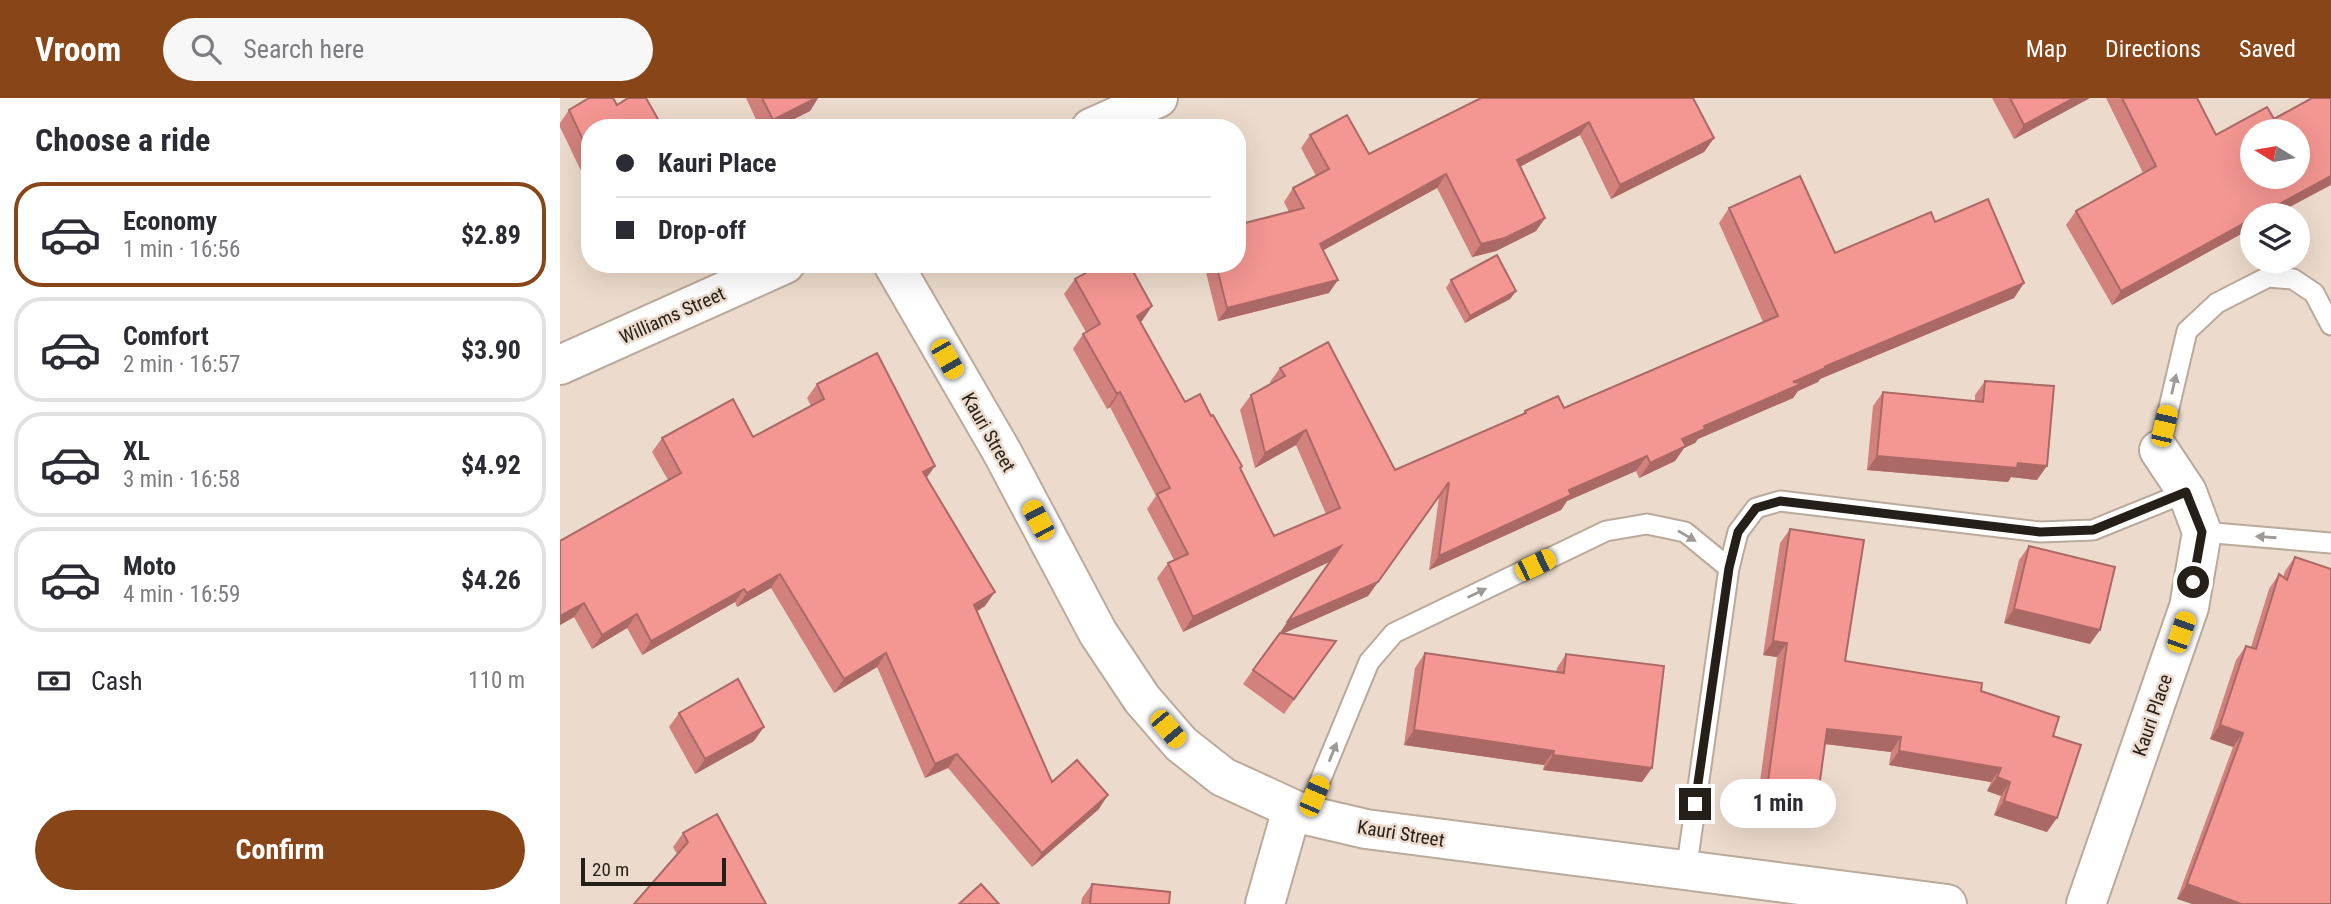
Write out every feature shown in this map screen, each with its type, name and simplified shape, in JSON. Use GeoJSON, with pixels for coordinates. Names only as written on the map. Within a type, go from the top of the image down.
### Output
{"type":"FeatureCollection","features":[{"type":"Feature","properties":{"kind":"street"},"geometry":{"type":"LineString","coordinates":[[1111,119],[1158,98]]}},
{"type":"Feature","properties":{"kind":"street","name":"Williams Street"},"geometry":{"type":"LineString","coordinates":[[560,365],[765,273]]}},
{"type":"Feature","properties":{"kind":"street","name":"Kauri Street"},"geometry":{"type":"LineString","coordinates":[[898,273],[1002,452],[1098,633],[1142,699],[1181,744],[1223,777],[1299,812],[1366,829],[1947,904]]}},
{"type":"Feature","properties":{"kind":"street"},"geometry":{"type":"LineString","coordinates":[[2159,450],[2186,492],[2202,532]]}},
{"type":"Feature","properties":{"kind":"street","name":"Kauri Place"},"geometry":{"type":"LineString","coordinates":[[2086,904],[2189,607],[2202,532]]}},
{"type":"Feature","properties":{"kind":"street"},"geometry":{"type":"LineString","coordinates":[[1265,904],[1299,812]]}},
{"type":"Feature","properties":{"kind":"lane"},"geometry":{"type":"LineString","coordinates":[[2159,450],[2187,331],[2217,303],[2268,277],[2293,279],[2314,293],[2331,326]]}},
{"type":"Feature","properties":{"kind":"lane"},"geometry":{"type":"LineString","coordinates":[[1686,872],[1729,568],[1738,532],[1756,508],[1780,501],[2040,532],[2093,530],[2186,492]]}},
{"type":"Feature","properties":{"kind":"lane"},"geometry":{"type":"LineString","coordinates":[[1299,812],[1369,662],[1394,633],[1606,531],[1647,524],[1685,532],[1729,568]]}},
{"type":"Feature","properties":{"kind":"lane"},"geometry":{"type":"LineString","coordinates":[[2202,532],[2331,543]]}},
{"type":"Feature","properties":{"kind":"building"},"geometry":{"type":"Polygon","coordinates":[[[589,98],[613,98],[617,105],[628,98],[646,98],[658,119],[581,119],[581,136],[569,110],[589,98]]]}},
{"type":"Feature","properties":{"kind":"building"},"geometry":{"type":"Polygon","coordinates":[[[762,98],[816,98],[775,119],[762,98]]]}},
{"type":"Feature","properties":{"kind":"building"},"geometry":{"type":"Polygon","coordinates":[[[1481,98],[1693,98],[1714,138],[1620,185],[1589,122],[1517,160],[1545,218],[1505,238],[1481,244],[1446,174],[1320,244],[1338,280],[1227,308],[1218,273],[1246,273],[1246,223],[1304,208],[1293,188],[1329,169],[1310,135],[1347,115],[1369,154],[1481,98]]]}},
{"type":"Feature","properties":{"kind":"building"},"geometry":{"type":"Polygon","coordinates":[[[2010,98],[2074,98],[2024,125],[2010,98]]]}},
{"type":"Feature","properties":{"kind":"building"},"geometry":{"type":"Polygon","coordinates":[[[2122,98],[2197,98],[2216,135],[2240,122],[2240,189],[2307,189],[2281,203],[2240,203],[2240,226],[2121,291],[2076,211],[2156,166],[2122,98]]]}},
{"type":"Feature","properties":{"kind":"building"},"geometry":{"type":"Polygon","coordinates":[[[2312,98],[2331,98],[2331,176],[2310,187],[2310,119],[2274,119],[2312,98]]]}},
{"type":"Feature","properties":{"kind":"building"},"geometry":{"type":"Polygon","coordinates":[[[2267,107],[2274,119],[2245,119],[2267,107]]]}},
{"type":"Feature","properties":{"kind":"building"},"geometry":{"type":"Polygon","coordinates":[[[1800,176],[1835,253],[1931,212],[1935,222],[1988,199],[2024,283],[1824,367],[1828,367],[1793,382],[1803,383],[1704,426],[1705,429],[1682,439],[1686,446],[1650,463],[1647,456],[1569,490],[1571,495],[1439,556],[1449,482],[1378,582],[1288,621],[1341,546],[1193,617],[1168,563],[1188,554],[1157,494],[1170,488],[1120,392],[1117,394],[1083,334],[1100,324],[1075,279],[1086,273],[1134,273],[1152,306],[1137,316],[1185,402],[1200,394],[1242,466],[1240,468],[1274,536],[1340,508],[1306,430],[1265,453],[1251,395],[1285,376],[1280,368],[1328,342],[1395,470],[1526,413],[1525,411],[1558,396],[1564,408],[1778,316],[1729,208],[1800,176]]]}},
{"type":"Feature","properties":{"kind":"building"},"geometry":{"type":"Polygon","coordinates":[[[1497,255],[1516,291],[1470,316],[1451,280],[1497,255]]]}},
{"type":"Feature","properties":{"kind":"building"},"geometry":{"type":"Polygon","coordinates":[[[877,353],[935,466],[923,472],[995,592],[974,605],[1052,782],[1077,760],[1108,795],[1042,853],[957,754],[935,764],[886,653],[844,679],[780,574],[747,593],[744,589],[651,641],[637,614],[602,635],[584,603],[560,616],[560,541],[681,473],[662,438],[733,399],[753,437],[824,399],[817,384],[877,353]]]}},
{"type":"Feature","properties":{"kind":"building"},"geometry":{"type":"Polygon","coordinates":[[[1985,381],[2054,386],[2047,466],[2018,463],[2017,468],[1877,456],[1883,392],[1983,402],[1985,381]]]}},
{"type":"Feature","properties":{"kind":"building"},"geometry":{"type":"Polygon","coordinates":[[[1790,529],[1864,540],[1845,661],[1982,683],[1981,691],[2059,717],[2053,736],[2081,745],[2057,818],[2004,801],[2010,782],[1997,777],[2001,768],[1899,751],[1901,737],[1827,729],[1819,788],[1768,781],[1787,643],[1773,641],[1790,529]]]}},
{"type":"Feature","properties":{"kind":"building"},"geometry":{"type":"Polygon","coordinates":[[[2029,546],[2115,567],[2100,630],[2014,609],[2029,546]]]}},
{"type":"Feature","properties":{"kind":"building"},"geometry":{"type":"Polygon","coordinates":[[[2295,557],[2331,569],[2331,904],[2241,904],[2187,884],[2243,733],[2220,725],[2246,646],[2256,649],[2279,574],[2287,580],[2295,557]]]}},
{"type":"Feature","properties":{"kind":"building"},"geometry":{"type":"Polygon","coordinates":[[[1280,633],[1336,641],[1294,699],[1253,670],[1280,633]]]}},
{"type":"Feature","properties":{"kind":"building"},"geometry":{"type":"Polygon","coordinates":[[[1425,653],[1564,673],[1566,654],[1664,666],[1652,768],[1553,755],[1554,751],[1414,730],[1425,653]]]}},
{"type":"Feature","properties":{"kind":"building"},"geometry":{"type":"Polygon","coordinates":[[[738,679],[764,727],[705,759],[679,713],[738,679]]]}},
{"type":"Feature","properties":{"kind":"building"},"geometry":{"type":"Polygon","coordinates":[[[717,814],[766,904],[634,904],[688,842],[683,833],[717,814]]]}},
{"type":"Feature","properties":{"kind":"building"},"geometry":{"type":"Polygon","coordinates":[[[981,884],[999,904],[959,904],[981,884]]]}},
{"type":"Feature","properties":{"kind":"building"},"geometry":{"type":"Polygon","coordinates":[[[1092,884],[1170,892],[1169,904],[1090,904],[1092,884]]]}},
{"type":"Feature","properties":{"kind":"route"},"geometry":{"type":"LineString","coordinates":[[1695,804],[1729,568],[1738,532],[1756,508],[1780,501],[2040,532],[2093,530],[2186,492],[2202,532],[2193,582]]}}]}
